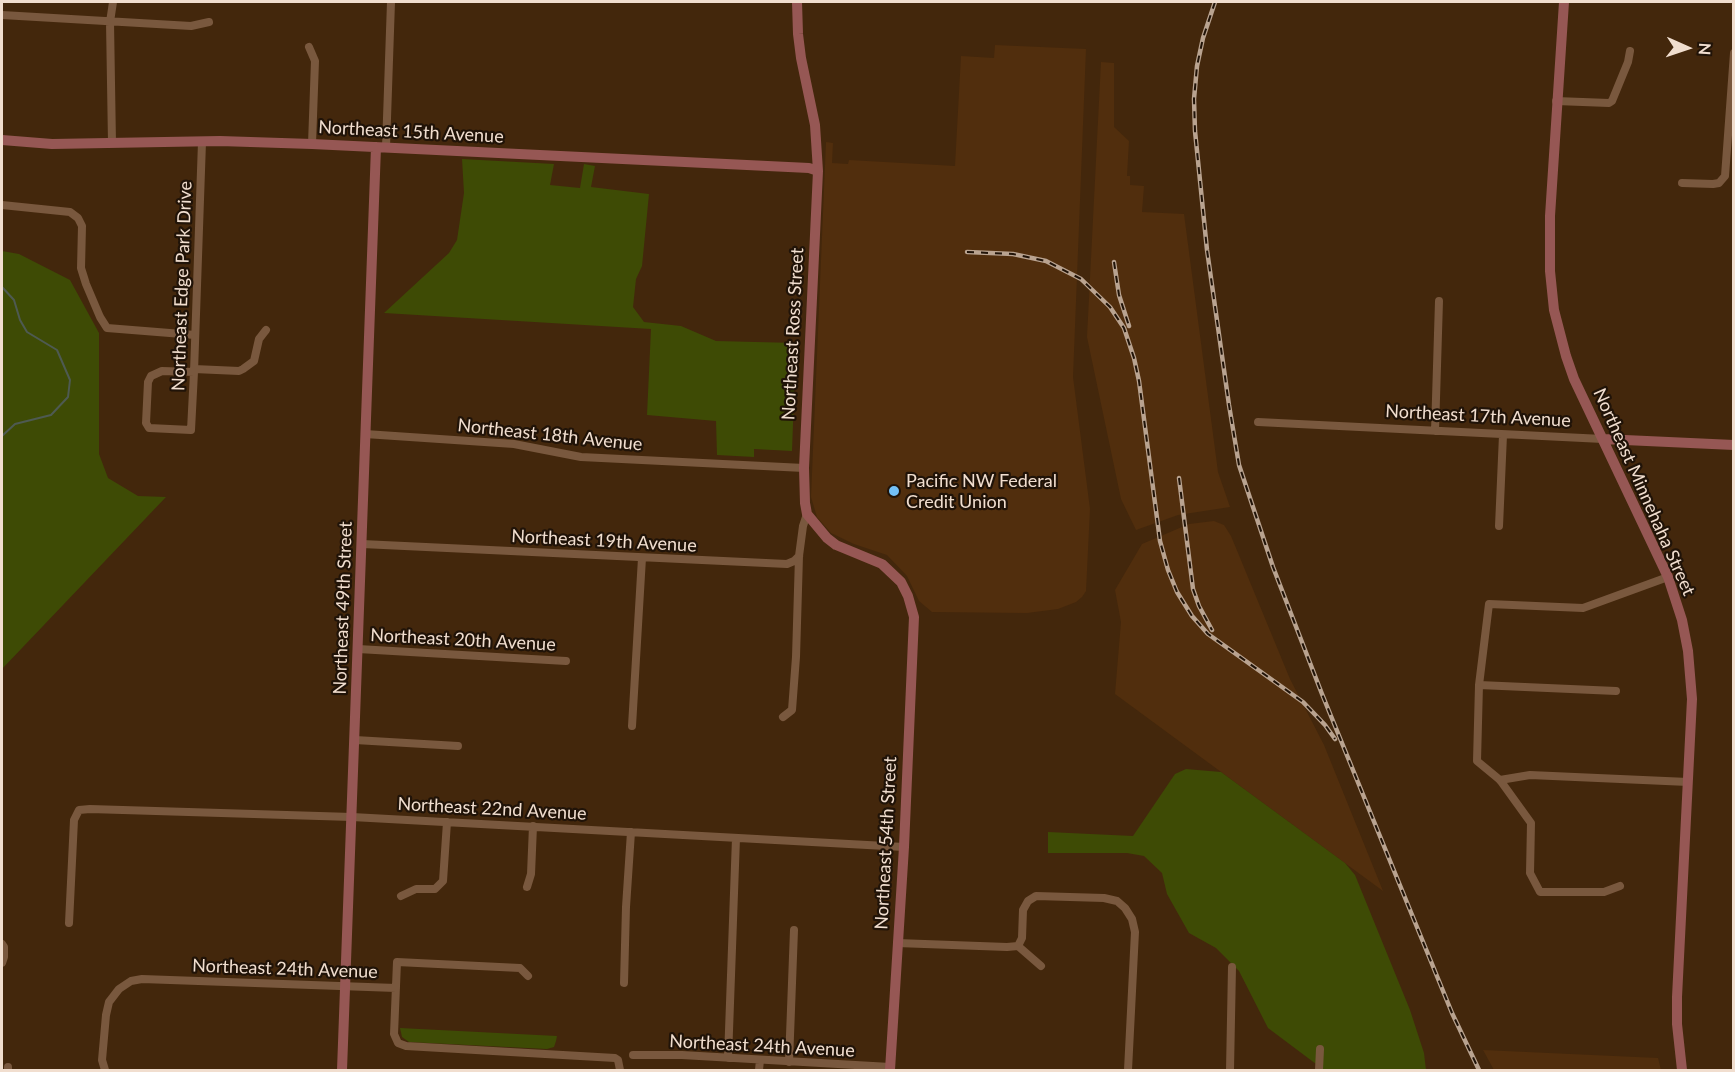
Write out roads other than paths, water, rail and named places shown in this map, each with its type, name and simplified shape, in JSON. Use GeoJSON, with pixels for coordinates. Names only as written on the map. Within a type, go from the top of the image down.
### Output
{"type":"FeatureCollection","features":[{"type":"Feature","properties":{"kind":"street"},"geometry":{"type":"LineString","coordinates":[[112,143],[110,22],[113,2]]}},
{"type":"Feature","properties":{"kind":"street","name":"Northeast 49th Street"},"geometry":{"type":"LineString","coordinates":[[342,1071],[365,434],[391,2]]}},
{"type":"Feature","properties":{"kind":"street","name":"Northeast Ross Street"},"geometry":{"type":"LineString","coordinates":[[797,2],[799,42],[815,125],[818,171],[803,491],[807,514]]}},
{"type":"Feature","properties":{"kind":"street","name":"Northeast Minnehaha Street"},"geometry":{"type":"LineString","coordinates":[[1564,2],[1556,101],[1550,249],[1554,310],[1574,379],[1668,577],[1682,620],[1692,682],[1677,997],[1677,1024],[1682,1071]]}},
{"type":"Feature","properties":{"kind":"street"},"geometry":{"type":"LineString","coordinates":[[2,15],[191,26],[209,22]]}},
{"type":"Feature","properties":{"kind":"street"},"geometry":{"type":"LineString","coordinates":[[309,47],[315,61],[312,144]]}},
{"type":"Feature","properties":{"kind":"street"},"geometry":{"type":"LineString","coordinates":[[1556,101],[1609,103],[1628,62],[1630,51]]}},
{"type":"Feature","properties":{"kind":"street"},"geometry":{"type":"LineString","coordinates":[[1682,183],[1713,184],[1719,183],[1725,176],[1734,53]]}},
{"type":"Feature","properties":{"kind":"street","name":"Northeast 15th Avenue"},"geometry":{"type":"LineString","coordinates":[[2,140],[52,144],[202,142],[312,144],[809,168],[818,171]]}},
{"type":"Feature","properties":{"kind":"street","name":"Northeast Edge Park Drive"},"geometry":{"type":"LineString","coordinates":[[194,371],[162,371],[151,376],[146,423],[149,428],[191,430],[194,371],[202,142]]}},
{"type":"Feature","properties":{"kind":"street"},"geometry":{"type":"LineString","coordinates":[[2,205],[70,212],[78,218],[82,226],[81,268],[100,317],[108,327],[195,335]]}},
{"type":"Feature","properties":{"kind":"street"},"geometry":{"type":"LineString","coordinates":[[1435,431],[1439,301]]}},
{"type":"Feature","properties":{"kind":"street"},"geometry":{"type":"LineString","coordinates":[[194,371],[243,369],[254,361],[259,339],[266,330]]}},
{"type":"Feature","properties":{"kind":"street","name":"Northeast 17th Avenue"},"geometry":{"type":"LineString","coordinates":[[1258,422],[1734,445]]}},
{"type":"Feature","properties":{"kind":"street","name":"Northeast 18th Avenue"},"geometry":{"type":"LineString","coordinates":[[365,434],[514,444],[581,457],[804,468]]}},
{"type":"Feature","properties":{"kind":"street"},"geometry":{"type":"LineString","coordinates":[[1499,526],[1503,435]]}},
{"type":"Feature","properties":{"kind":"street"},"geometry":{"type":"LineString","coordinates":[[783,717],[792,710],[797,649],[799,556],[802,526],[807,514]]}},
{"type":"Feature","properties":{"kind":"street","name":"Northeast 54th Street"},"geometry":{"type":"LineString","coordinates":[[807,514],[826,538],[872,559],[890,571],[901,582],[914,617],[904,847],[890,1069]]}},
{"type":"Feature","properties":{"kind":"street","name":"Northeast 19th Avenue"},"geometry":{"type":"LineString","coordinates":[[362,544],[787,564],[799,556]]}},
{"type":"Feature","properties":{"kind":"street"},"geometry":{"type":"LineString","coordinates":[[633,726],[642,558]]}},
{"type":"Feature","properties":{"kind":"street"},"geometry":{"type":"LineString","coordinates":[[1620,886],[1604,892],[1540,892],[1530,873],[1531,823],[1500,780],[1477,761],[1479,686],[1489,604],[1583,608],[1668,577]]}},
{"type":"Feature","properties":{"kind":"street","name":"Northeast 20th Avenue"},"geometry":{"type":"LineString","coordinates":[[358,650],[566,661]]}},
{"type":"Feature","properties":{"kind":"street"},"geometry":{"type":"LineString","coordinates":[[1479,686],[1616,691]]}},
{"type":"Feature","properties":{"kind":"street"},"geometry":{"type":"LineString","coordinates":[[355,740],[458,746]]}},
{"type":"Feature","properties":{"kind":"street"},"geometry":{"type":"LineString","coordinates":[[1500,780],[1530,774],[1688,782]]}},
{"type":"Feature","properties":{"kind":"street","name":"Northeast 22nd Avenue"},"geometry":{"type":"LineString","coordinates":[[69,924],[74,820],[79,810],[90,808],[352,817],[904,847]]}},
{"type":"Feature","properties":{"kind":"street"},"geometry":{"type":"LineString","coordinates":[[401,896],[416,889],[435,889],[443,881],[447,822]]}},
{"type":"Feature","properties":{"kind":"street"},"geometry":{"type":"LineString","coordinates":[[527,887],[531,873],[533,826]]}},
{"type":"Feature","properties":{"kind":"street"},"geometry":{"type":"LineString","coordinates":[[624,983],[631,831]]}},
{"type":"Feature","properties":{"kind":"street"},"geometry":{"type":"LineString","coordinates":[[728,1058],[736,838]]}},
{"type":"Feature","properties":{"kind":"street"},"geometry":{"type":"LineString","coordinates":[[1018,946],[1022,938],[1023,910],[1028,901],[1035,896],[1104,898],[1117,902],[1125,908],[1132,919],[1135,932],[1128,1071]]}},
{"type":"Feature","properties":{"kind":"street"},"geometry":{"type":"LineString","coordinates":[[789,1062],[794,930]]}},
{"type":"Feature","properties":{"kind":"street"},"geometry":{"type":"LineString","coordinates":[[897,943],[1018,946],[1041,966]]}},
{"type":"Feature","properties":{"kind":"street"},"geometry":{"type":"LineString","coordinates":[[2,944],[4,957],[2,963]]}},
{"type":"Feature","properties":{"kind":"street"},"geometry":{"type":"LineString","coordinates":[[396,988],[398,963],[520,968],[528,976]]}},
{"type":"Feature","properties":{"kind":"street"},"geometry":{"type":"LineString","coordinates":[[1230,1071],[1232,967]]}},
{"type":"Feature","properties":{"kind":"street","name":"Northeast 24th Avenue"},"geometry":{"type":"LineString","coordinates":[[105,1071],[102,1060],[109,1002],[119,989],[131,981],[142,979],[396,988],[394,1034],[398,1043],[406,1046],[615,1058],[618,1060],[620,1071]]}},
{"type":"Feature","properties":{"kind":"street"},"geometry":{"type":"LineString","coordinates":[[1319,1071],[1320,1049]]}},
{"type":"Feature","properties":{"kind":"street","name":"Northeast 24th Avenue"},"geometry":{"type":"LineString","coordinates":[[633,1055],[728,1058],[890,1069]]}},
{"type":"Feature","properties":{"kind":"street"},"geometry":{"type":"LineString","coordinates":[[759,1071],[760,1060]]}},
{"type":"Feature","properties":{"kind":"waterway"},"geometry":{"type":"LineString","coordinates":[[2,287],[14,300],[20,320],[27,332],[57,350],[70,380],[68,397],[51,415],[15,424],[2,436]]}},
{"type":"Feature","properties":{"kind":"railway"},"geometry":{"type":"LineString","coordinates":[[1215,2],[1203,38],[1197,66],[1194,99],[1195,131],[1207,250],[1239,465],[1273,567],[1322,694],[1452,1013],[1479,1070]]}},
{"type":"Feature","properties":{"kind":"railway"},"geometry":{"type":"LineString","coordinates":[[967,252],[1013,254],[1046,261],[1081,279],[1110,307],[1124,328],[1134,358],[1160,541],[1177,592],[1192,616],[1208,634],[1303,702],[1335,739]]}},
{"type":"Feature","properties":{"kind":"railway"},"geometry":{"type":"LineString","coordinates":[[1114,262],[1119,295],[1129,326]]}},
{"type":"Feature","properties":{"kind":"railway"},"geometry":{"type":"LineString","coordinates":[[1179,478],[1193,589],[1212,630]]}},
{"type":"Feature","properties":{"kind":"place","name":"Pacific NW Federal Credit Union"},"geometry":{"type":"Point","coordinates":[894,491]}}]}
